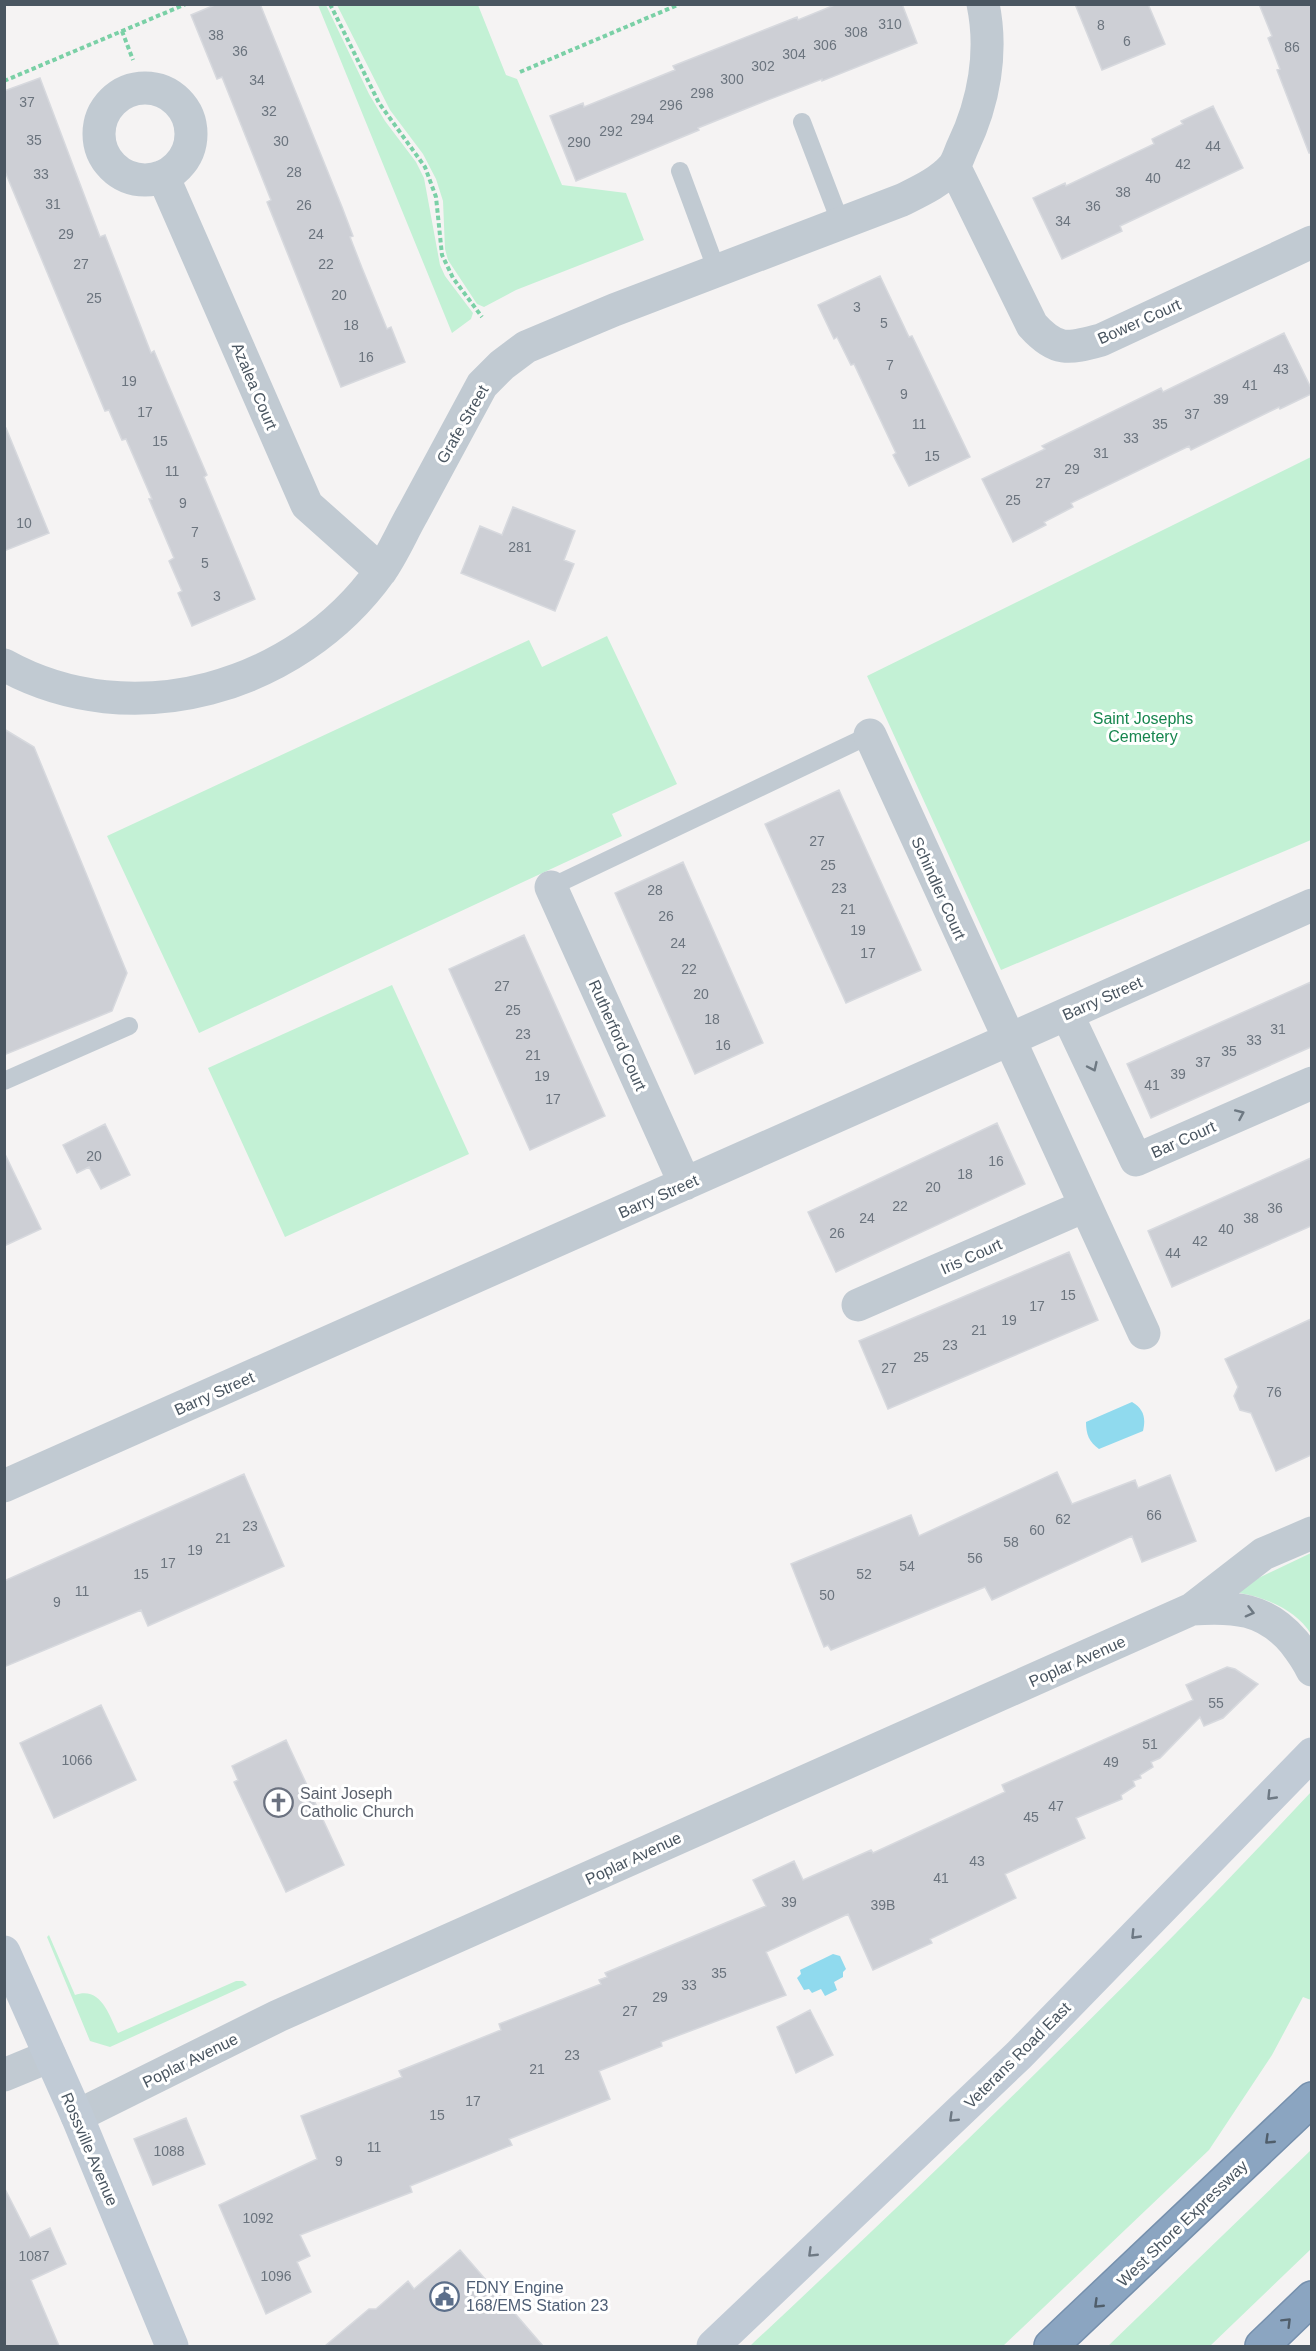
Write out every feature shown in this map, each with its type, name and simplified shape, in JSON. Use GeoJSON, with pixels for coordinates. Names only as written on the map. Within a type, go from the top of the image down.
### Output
{"type":"FeatureCollection","features":[{"type":"Feature","properties":{"kind":"highway","name":"West Shore Expressway"},"geometry":{"type":"LineString","coordinates":[[1051,2346],[1311,2099]]}},
{"type":"Feature","properties":{"kind":"highway"},"geometry":{"type":"LineString","coordinates":[[1262,2346],[1311,2298]]}},
{"type":"Feature","properties":{"kind":"street","name":"Grafe Street"},"geometry":{"type":"LineString","coordinates":[[4,665],[28,678],[89,695],[135,699],[192,693],[232,683],[269,668],[315,640],[350,609],[381,571],[482,385],[502,365],[526,347],[614,310],[902,200],[928,186],[954,166],[973,126],[984,84],[987,45],[983,4]]}},
{"type":"Feature","properties":{"kind":"street","name":"Bower Court"},"geometry":{"type":"LineString","coordinates":[[954,166],[1032,325],[1044,338],[1063,347],[1101,340],[1311,242]]}},
{"type":"Feature","properties":{"kind":"street","name":"Azalea Court"},"geometry":{"type":"LineString","coordinates":[[163,176],[307,505],[381,571]]}},
{"type":"Feature","properties":{"kind":"street","name":"Schindler Court"},"geometry":{"type":"LineString","coordinates":[[870,735],[1009,1040]]}},
{"type":"Feature","properties":{"kind":"street","name":"Rutherford Court"},"geometry":{"type":"LineString","coordinates":[[551,887],[685,1184]]}},
{"type":"Feature","properties":{"kind":"street","name":"Barry Street"},"geometry":{"type":"LineString","coordinates":[[4,1486],[1311,907]]}},
{"type":"Feature","properties":{"kind":"street","name":"Bar Court"},"geometry":{"type":"LineString","coordinates":[[1067,1014],[1136,1160],[1311,1083]]}},
{"type":"Feature","properties":{"kind":"street"},"geometry":{"type":"LineString","coordinates":[[1009,1040],[1144,1333]]}},
{"type":"Feature","properties":{"kind":"street","name":"Iris Court"},"geometry":{"type":"LineString","coordinates":[[858,1305],[1085,1206]]}},
{"type":"Feature","properties":{"kind":"street","name":"Poplar Avenue"},"geometry":{"type":"LineString","coordinates":[[77,2116],[278,2016],[1192,1609],[1263,1554],[1311,1533]]}},
{"type":"Feature","properties":{"kind":"street","name":"Poplar Avenue"},"geometry":{"type":"LineString","coordinates":[[1192,1609],[1223,1607],[1255,1612],[1284,1630],[1307,1659],[1311,1670]]}},
{"type":"Feature","properties":{"kind":"street","name":"Veterans Road East"},"geometry":{"type":"LineString","coordinates":[[713,2346],[1019,2055],[1311,1754]]}},
{"type":"Feature","properties":{"kind":"street","name":"Rossville Avenue"},"geometry":{"type":"LineString","coordinates":[[4,1952],[77,2116],[172,2346]]}},
{"type":"Feature","properties":{"kind":"street"},"geometry":{"type":"LineString","coordinates":[[4,2075],[50,2056]]}},
{"type":"Feature","properties":{"kind":"lane"},"geometry":{"type":"LineString","coordinates":[[802,122],[841,224]]}},
{"type":"Feature","properties":{"kind":"lane"},"geometry":{"type":"LineString","coordinates":[[680,171],[717,271]]}},
{"type":"Feature","properties":{"kind":"lane"},"geometry":{"type":"LineString","coordinates":[[551,887],[870,735]]}},
{"type":"Feature","properties":{"kind":"lane"},"geometry":{"type":"LineString","coordinates":[[4,1081],[129,1026]]}},
{"type":"Feature","properties":{"kind":"path"},"geometry":{"type":"LineString","coordinates":[[4,81],[186,4]]}},
{"type":"Feature","properties":{"kind":"path"},"geometry":{"type":"LineString","coordinates":[[330,4],[379,103],[425,167],[435,197],[442,255],[453,278],[482,317]]}},
{"type":"Feature","properties":{"kind":"path"},"geometry":{"type":"LineString","coordinates":[[520,72],[680,4]]}},
{"type":"Feature","properties":{"kind":"path"},"geometry":{"type":"LineString","coordinates":[[122,32],[133,60]]}},
{"type":"Feature","properties":{"kind":"green space"},"geometry":{"type":"Polygon","coordinates":[[[318,5],[326,5],[369,94],[385,121],[416,162],[424,178],[440,265],[445,276],[473,313],[471,319],[452,333],[318,5]]]}},
{"type":"Feature","properties":{"kind":"green space"},"geometry":{"type":"Polygon","coordinates":[[[337,5],[478,5],[506,75],[517,79],[562,185],[626,193],[644,240],[516,290],[484,307],[477,304],[448,260],[445,249],[443,201],[436,179],[423,154],[390,110],[337,5]]]}},
{"type":"Feature","properties":{"kind":"green space","name":"Saint Josephs Cemetery"},"geometry":{"type":"Polygon","coordinates":[[[1311,457],[1311,840],[1001,970],[867,676],[1311,457]]]}},
{"type":"Feature","properties":{"kind":"green space"},"geometry":{"type":"Polygon","coordinates":[[[607,636],[677,784],[612,814],[622,836],[199,1033],[107,836],[529,640],[542,667],[607,636]]]}},
{"type":"Feature","properties":{"kind":"green space"},"geometry":{"type":"Polygon","coordinates":[[[392,985],[469,1154],[285,1237],[208,1068],[392,985]]]}},
{"type":"Feature","properties":{"kind":"green space"},"geometry":{"type":"Polygon","coordinates":[[[1311,1553],[1311,1634],[1297,1618],[1280,1606],[1240,1593],[1239,1590],[1246,1584],[1311,1553]]]}},
{"type":"Feature","properties":{"kind":"green space"},"geometry":{"type":"Polygon","coordinates":[[[1311,1792],[1311,2000],[1303,1997],[1272,2055],[1209,2150],[1003,2346],[750,2346],[1035,2074],[1175,1934],[1311,1792]]]}},
{"type":"Feature","properties":{"kind":"green space"},"geometry":{"type":"Polygon","coordinates":[[[49,1935],[75,1995],[84,1993],[98,1998],[118,2033],[236,1981],[243,1981],[247,1985],[110,2047],[90,2041],[47,1937],[49,1935]]]}},
{"type":"Feature","properties":{"kind":"green space"},"geometry":{"type":"Polygon","coordinates":[[[1311,2150],[1311,2249],[1210,2346],[1108,2346],[1311,2150]]]}},
{"type":"Feature","properties":{"kind":"water"},"geometry":{"type":"Polygon","coordinates":[[[1132,1402],[1143,1414],[1143,1431],[1099,1449],[1089,1437],[1086,1422],[1132,1402]]]}},
{"type":"Feature","properties":{"kind":"water"},"geometry":{"type":"Polygon","coordinates":[[[833,1954],[840,1956],[846,1969],[843,1977],[834,1982],[837,1990],[825,1996],[821,1989],[812,1993],[809,1989],[804,1990],[797,1978],[801,1974],[800,1970],[833,1954]]]}},
{"type":"Feature","properties":{"kind":"building"},"geometry":{"type":"Polygon","coordinates":[[[217,4],[260,4],[342,207],[362,268],[387,329],[391,327],[405,362],[341,387],[267,202],[271,200],[222,77],[217,79],[191,15],[217,4]]]}},
{"type":"Feature","properties":{"kind":"building"},"geometry":{"type":"Polygon","coordinates":[[[837,4],[902,4],[917,43],[698,128],[699,130],[576,181],[550,116],[583,103],[584,107],[675,70],[673,66],[797,17],[798,20],[837,4]]]}},
{"type":"Feature","properties":{"kind":"building"},"geometry":{"type":"Polygon","coordinates":[[[1075,4],[1148,4],[1165,44],[1102,70],[1075,4]]]}},
{"type":"Feature","properties":{"kind":"building"},"geometry":{"type":"Polygon","coordinates":[[[1259,4],[1311,4],[1311,153],[1309,153],[1277,70],[1280,69],[1268,38],[1272,36],[1259,4]]]}},
{"type":"Feature","properties":{"kind":"building"},"geometry":{"type":"Polygon","coordinates":[[[40,78],[100,237],[105,235],[151,353],[154,351],[207,475],[204,477],[255,599],[192,626],[178,593],[182,591],[169,561],[174,558],[149,499],[152,499],[126,439],[122,440],[109,410],[105,411],[4,169],[4,91],[40,78]]]}},
{"type":"Feature","properties":{"kind":"building"},"geometry":{"type":"Polygon","coordinates":[[[1213,106],[1243,168],[1120,226],[1122,231],[1062,259],[1033,198],[1065,183],[1066,186],[1154,144],[1152,139],[1183,124],[1181,121],[1213,106]]]}},
{"type":"Feature","properties":{"kind":"building"},"geometry":{"type":"Polygon","coordinates":[[[880,276],[909,337],[912,336],[970,457],[909,486],[893,455],[896,453],[854,364],[851,365],[837,337],[834,339],[818,305],[880,276]]]}},
{"type":"Feature","properties":{"kind":"building"},"geometry":{"type":"Polygon","coordinates":[[[1284,333],[1311,388],[1311,394],[1191,450],[1189,446],[1071,503],[1073,507],[1044,522],[1046,525],[1013,542],[982,479],[1045,449],[1042,446],[1161,388],[1163,392],[1284,333]]]}},
{"type":"Feature","properties":{"kind":"building"},"geometry":{"type":"Polygon","coordinates":[[[6,428],[49,533],[4,551],[4,429],[6,428]]]}},
{"type":"Feature","properties":{"kind":"building"},"geometry":{"type":"Polygon","coordinates":[[[513,507],[575,531],[564,560],[574,564],[555,611],[461,573],[480,526],[502,535],[513,507]]]}},
{"type":"Feature","properties":{"kind":"building"},"geometry":{"type":"Polygon","coordinates":[[[4,729],[34,747],[127,973],[112,1011],[4,1055],[4,729]]]}},
{"type":"Feature","properties":{"kind":"building"},"geometry":{"type":"Polygon","coordinates":[[[839,790],[921,970],[846,1003],[765,824],[839,790]]]}},
{"type":"Feature","properties":{"kind":"building"},"geometry":{"type":"Polygon","coordinates":[[[683,862],[763,1043],[695,1074],[615,893],[683,862]]]}},
{"type":"Feature","properties":{"kind":"building"},"geometry":{"type":"Polygon","coordinates":[[[524,935],[605,1116],[530,1150],[449,969],[524,935]]]}},
{"type":"Feature","properties":{"kind":"building"},"geometry":{"type":"Polygon","coordinates":[[[1311,982],[1311,1047],[1151,1118],[1127,1064],[1311,982]]]}},
{"type":"Feature","properties":{"kind":"building"},"geometry":{"type":"Polygon","coordinates":[[[997,1123],[1025,1184],[836,1272],[808,1212],[997,1123]]]}},
{"type":"Feature","properties":{"kind":"building"},"geometry":{"type":"Polygon","coordinates":[[[105,1124],[130,1175],[101,1189],[89,1167],[77,1173],[63,1145],[105,1124]]]}},
{"type":"Feature","properties":{"kind":"building"},"geometry":{"type":"Polygon","coordinates":[[[4,1152],[41,1229],[4,1246],[4,1152]]]}},
{"type":"Feature","properties":{"kind":"building"},"geometry":{"type":"Polygon","coordinates":[[[1311,1158],[1311,1226],[1172,1287],[1148,1231],[1311,1158]]]}},
{"type":"Feature","properties":{"kind":"building"},"geometry":{"type":"Polygon","coordinates":[[[1069,1252],[1098,1320],[888,1409],[859,1341],[1069,1252]]]}},
{"type":"Feature","properties":{"kind":"building"},"geometry":{"type":"Polygon","coordinates":[[[1311,1319],[1311,1455],[1276,1471],[1251,1413],[1240,1410],[1234,1396],[1238,1387],[1225,1359],[1311,1319]]]}},
{"type":"Feature","properties":{"kind":"building"},"geometry":{"type":"Polygon","coordinates":[[[1057,1472],[1072,1504],[1135,1480],[1138,1488],[1170,1475],[1196,1541],[1142,1562],[1132,1536],[992,1600],[985,1587],[831,1650],[828,1645],[824,1647],[791,1564],[911,1515],[919,1536],[1057,1472]]]}},
{"type":"Feature","properties":{"kind":"building"},"geometry":{"type":"Polygon","coordinates":[[[244,1474],[284,1566],[148,1626],[141,1610],[4,1667],[4,1581],[244,1474]]]}},
{"type":"Feature","properties":{"kind":"building"},"geometry":{"type":"Polygon","coordinates":[[[1227,1667],[1235,1669],[1258,1684],[1223,1718],[1204,1726],[1200,1717],[1160,1758],[1151,1762],[1153,1767],[1140,1775],[1141,1778],[1133,1781],[1135,1786],[1121,1795],[1122,1799],[1076,1818],[1085,1838],[1005,1874],[1016,1898],[930,1939],[932,1943],[873,1970],[848,1914],[766,1952],[786,1995],[661,2042],[662,2046],[599,2071],[610,2099],[509,2139],[512,2145],[410,2186],[412,2192],[300,2235],[310,2256],[297,2262],[311,2292],[266,2314],[219,2205],[317,2159],[301,2116],[402,2077],[399,2071],[501,2030],[499,2024],[601,1984],[599,1980],[607,1977],[605,1973],[766,1906],[753,1880],[794,1861],[803,1880],[871,1850],[873,1853],[1005,1792],[1002,1785],[1193,1700],[1186,1685],[1227,1667]]]}},
{"type":"Feature","properties":{"kind":"building"},"geometry":{"type":"Polygon","coordinates":[[[101,1705],[136,1780],[54,1818],[20,1743],[101,1705]]]}},
{"type":"Feature","properties":{"kind":"building","name":"Saint Joseph Catholic Church"},"geometry":{"type":"Polygon","coordinates":[[[286,1740],[344,1865],[286,1892],[234,1782],[238,1780],[232,1766],[286,1740]]]}},
{"type":"Feature","properties":{"kind":"building"},"geometry":{"type":"Polygon","coordinates":[[[810,2010],[833,2055],[796,2073],[777,2027],[810,2010]]]}},
{"type":"Feature","properties":{"kind":"building"},"geometry":{"type":"Polygon","coordinates":[[[186,2118],[205,2164],[153,2185],[134,2139],[186,2118]]]}},
{"type":"Feature","properties":{"kind":"building"},"geometry":{"type":"Polygon","coordinates":[[[4,2187],[30,2238],[50,2228],[66,2264],[31,2280],[59,2346],[4,2346],[4,2187]]]}},
{"type":"Feature","properties":{"kind":"building","name":"FDNY Engine 168/EMS Station 23"},"geometry":{"type":"Polygon","coordinates":[[[460,2250],[543,2346],[325,2346],[369,2309],[376,2309],[408,2281],[414,2289],[460,2250]]]}},
{"type":"Feature","properties":{"kind":"place","name":"Saint Joseph Catholic Church"},"geometry":{"type":"Point","coordinates":[279,1802]}},
{"type":"Feature","properties":{"kind":"place","name":"FDNY Engine 168/EMS Station 23"},"geometry":{"type":"Point","coordinates":[445,2296]}}]}
